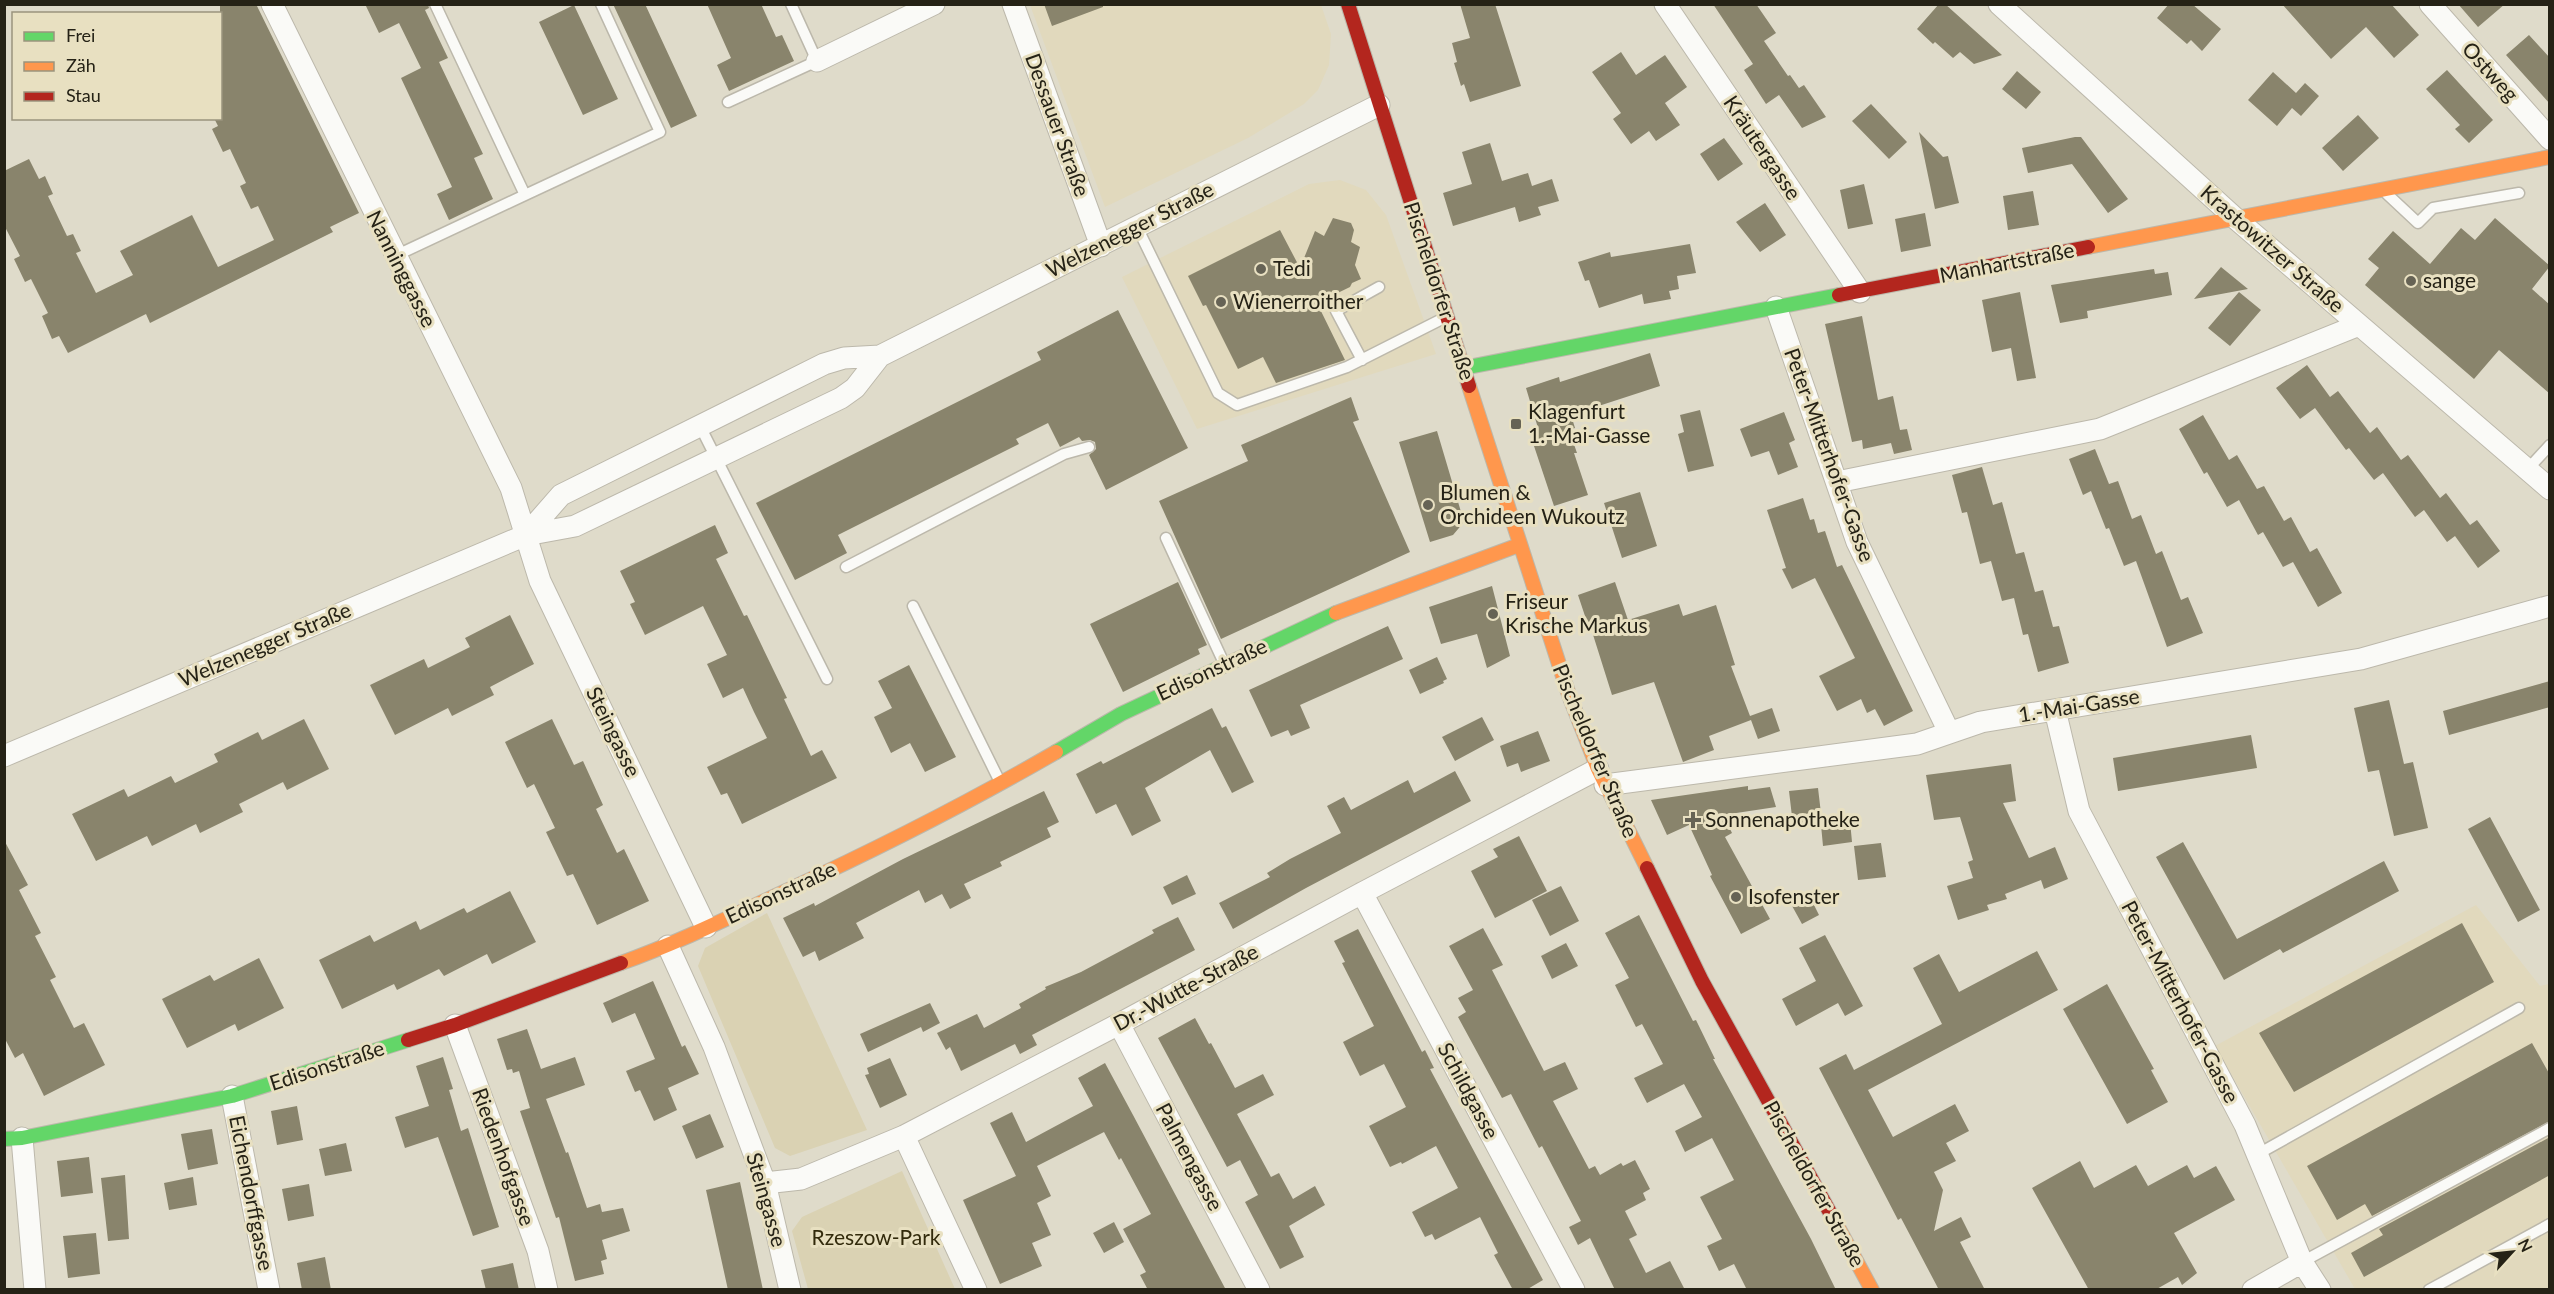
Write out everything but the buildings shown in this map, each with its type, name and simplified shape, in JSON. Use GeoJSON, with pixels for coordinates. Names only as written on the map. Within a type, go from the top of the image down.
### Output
{"type":"FeatureCollection","features":[{"type":"Feature","properties":{"kind":"street","name":"Nanninggasse"},"geometry":{"type":"LineString","coordinates":[[272,4],[394,256],[511,488],[526,534]]}},
{"type":"Feature","properties":{"kind":"street"},"geometry":{"type":"LineString","coordinates":[[817,61],[934,4]]}},
{"type":"Feature","properties":{"kind":"street","name":"Dessauer Straße"},"geometry":{"type":"LineString","coordinates":[[1014,4],[1101,246]]}},
{"type":"Feature","properties":{"kind":"street","name":"Pischeldorfer Straße"},"geometry":{"type":"LineString","coordinates":[[1348,4],[1519,546],[1569,695],[1601,777],[1702,981],[1872,1290]]}},
{"type":"Feature","properties":{"kind":"street","name":"Kräutergasse"},"geometry":{"type":"LineString","coordinates":[[1665,4],[1860,292]]}},
{"type":"Feature","properties":{"kind":"street","name":"Krastowitzer Straße"},"geometry":{"type":"LineString","coordinates":[[1999,4],[2235,218],[2550,489]]}},
{"type":"Feature","properties":{"kind":"street","name":"Ostweg"},"geometry":{"type":"LineString","coordinates":[[2430,4],[2550,139]]}},
{"type":"Feature","properties":{"kind":"street","name":"Welzenegger Straße"},"geometry":{"type":"LineString","coordinates":[[526,534],[561,495],[824,364],[844,358],[880,356],[1379,105]]}},
{"type":"Feature","properties":{"kind":"street","name":"Manhartstraße"},"geometry":{"type":"LineString","coordinates":[[1463,368],[2550,157]]}},
{"type":"Feature","properties":{"kind":"street","name":"Peter-Mitterhofer-Gasse"},"geometry":{"type":"LineString","coordinates":[[1776,307],[1857,542],[1949,732]]}},
{"type":"Feature","properties":{"kind":"street"},"geometry":{"type":"LineString","coordinates":[[1836,482],[2100,429],[2359,325]]}},
{"type":"Feature","properties":{"kind":"street","name":"Welzenegger Straße"},"geometry":{"type":"LineString","coordinates":[[4,756],[526,534],[575,526],[842,398],[855,388],[880,356]]}},
{"type":"Feature","properties":{"kind":"street","name":"Steingasse"},"geometry":{"type":"LineString","coordinates":[[526,534],[540,581],[706,927]]}},
{"type":"Feature","properties":{"kind":"street","name":"Edisonstraße"},"geometry":{"type":"LineString","coordinates":[[13,1138],[232,1096],[455,1025],[668,946],[883,846],[1001,784],[1121,714],[1224,664],[1323,618],[1519,546]]}},
{"type":"Feature","properties":{"kind":"street","name":"1.-Mai-Gasse"},"geometry":{"type":"LineString","coordinates":[[1601,777],[1917,744],[1981,722],[2361,659],[2550,606]]}},
{"type":"Feature","properties":{"kind":"street","name":"Peter-Mitterhofer-Gasse"},"geometry":{"type":"LineString","coordinates":[[2055,710],[2079,811],[2258,1154],[2302,1262],[2320,1290]]}},
{"type":"Feature","properties":{"kind":"street","name":"Dr.-Wutte-Straße"},"geometry":{"type":"LineString","coordinates":[[765,1184],[801,1179],[903,1136],[1119,1024],[1362,893],[1601,777]]}},
{"type":"Feature","properties":{"kind":"street","name":"Schildgasse"},"geometry":{"type":"LineString","coordinates":[[1362,893],[1574,1290]]}},
{"type":"Feature","properties":{"kind":"street","name":"Steingasse"},"geometry":{"type":"LineString","coordinates":[[668,946],[714,1047],[765,1184],[790,1290]]}},
{"type":"Feature","properties":{"kind":"street","name":"Palmengasse"},"geometry":{"type":"LineString","coordinates":[[1119,1024],[1258,1290]]}},
{"type":"Feature","properties":{"kind":"street","name":"Riedenhofgasse"},"geometry":{"type":"LineString","coordinates":[[455,1025],[538,1251],[547,1290]]}},
{"type":"Feature","properties":{"kind":"street","name":"Eichendorffgasse"},"geometry":{"type":"LineString","coordinates":[[232,1096],[269,1290]]}},
{"type":"Feature","properties":{"kind":"street"},"geometry":{"type":"LineString","coordinates":[[903,1136],[976,1290]]}},
{"type":"Feature","properties":{"kind":"street"},"geometry":{"type":"LineString","coordinates":[[13,1138],[36,1290]]}},
{"type":"Feature","properties":{"kind":"street"},"geometry":{"type":"LineString","coordinates":[[2253,1290],[2302,1262]]}},
{"type":"Feature","properties":{"kind":"lane"},"geometry":{"type":"LineString","coordinates":[[435,4],[525,195]]}},
{"type":"Feature","properties":{"kind":"lane"},"geometry":{"type":"LineString","coordinates":[[394,256],[660,132],[600,4]]}},
{"type":"Feature","properties":{"kind":"lane"},"geometry":{"type":"LineString","coordinates":[[728,102],[817,61],[791,4]]}},
{"type":"Feature","properties":{"kind":"lane"},"geometry":{"type":"LineString","coordinates":[[2382,190],[2418,223],[2433,208],[2519,192]]}},
{"type":"Feature","properties":{"kind":"lane"},"geometry":{"type":"LineString","coordinates":[[1137,227],[1218,393],[1237,405],[1347,367],[1447,316]]}},
{"type":"Feature","properties":{"kind":"lane"},"geometry":{"type":"LineString","coordinates":[[1362,360],[1336,311],[1379,288]]}},
{"type":"Feature","properties":{"kind":"lane"},"geometry":{"type":"LineString","coordinates":[[700,426],[827,679]]}},
{"type":"Feature","properties":{"kind":"lane"},"geometry":{"type":"LineString","coordinates":[[2527,470],[2550,445]]}},
{"type":"Feature","properties":{"kind":"lane"},"geometry":{"type":"LineString","coordinates":[[846,567],[1064,454],[1089,447]]}},
{"type":"Feature","properties":{"kind":"lane"},"geometry":{"type":"LineString","coordinates":[[1166,538],[1224,664]]}},
{"type":"Feature","properties":{"kind":"lane"},"geometry":{"type":"LineString","coordinates":[[913,606],[1001,784]]}},
{"type":"Feature","properties":{"kind":"lane"},"geometry":{"type":"LineString","coordinates":[[2258,1154],[2519,1008]]}},
{"type":"Feature","properties":{"kind":"lane"},"geometry":{"type":"LineString","coordinates":[[2302,1262],[2550,1128]]}},
{"type":"Feature","properties":{"kind":"lane"},"geometry":{"type":"LineString","coordinates":[[2429,1290],[2550,1224]]}},
{"type":"Feature","properties":{"kind":"shaded area"},"geometry":{"type":"Polygon","coordinates":[[[1030,5],[1321,5],[1331,34],[1329,65],[1318,90],[1304,104],[1248,138],[1105,207],[1030,5]]]}},
{"type":"Feature","properties":{"kind":"shaded area"},"geometry":{"type":"Polygon","coordinates":[[[1340,180],[1366,190],[1386,215],[1436,354],[1197,429],[1122,277],[1309,184],[1340,180]]]}},
{"type":"Feature","properties":{"kind":"shaded area"},"geometry":{"type":"Polygon","coordinates":[[[2476,905],[2540,986],[2549,984],[2549,1289],[2355,1289],[2215,1046],[2476,905]]]}},
{"type":"Feature","properties":{"kind":"green space"},"geometry":{"type":"Polygon","coordinates":[[[767,913],[867,1130],[790,1156],[775,1148],[698,966],[705,948],[767,913]]]}},
{"type":"Feature","properties":{"kind":"green space","name":"Rzeszow-Park"},"geometry":{"type":"Polygon","coordinates":[[[902,1171],[955,1289],[808,1289],[792,1231],[802,1217],[902,1171]]]}},
{"type":"Feature","properties":{"kind":"traffic: fast"},"geometry":{"type":"LineString","coordinates":[[1463,368],[1839,295]]}},
{"type":"Feature","properties":{"kind":"traffic: fast"},"geometry":{"type":"LineString","coordinates":[[1056,752],[1121,714],[1336,613]]}},
{"type":"Feature","properties":{"kind":"traffic: fast"},"geometry":{"type":"LineString","coordinates":[[4,1139],[22,1138],[232,1096],[408,1040]]}},
{"type":"Feature","properties":{"kind":"traffic: slow"},"geometry":{"type":"LineString","coordinates":[[2088,247],[2550,157]]}},
{"type":"Feature","properties":{"kind":"traffic: slow"},"geometry":{"type":"LineString","coordinates":[[1469,386],[1569,695],[1598,769],[1647,868]]}},
{"type":"Feature","properties":{"kind":"traffic: slow"},"geometry":{"type":"LineString","coordinates":[[1336,613],[1519,545]]}},
{"type":"Feature","properties":{"kind":"traffic: slow"},"geometry":{"type":"LineString","coordinates":[[621,963],[703,929],[853,859],[956,807],[1056,752]]}},
{"type":"Feature","properties":{"kind":"traffic: slow"},"geometry":{"type":"LineString","coordinates":[[1833,1218],[1872,1290]]}},
{"type":"Feature","properties":{"kind":"traffic: jam"},"geometry":{"type":"LineString","coordinates":[[1348,4],[1469,386]]}},
{"type":"Feature","properties":{"kind":"traffic: jam"},"geometry":{"type":"LineString","coordinates":[[1839,295],[2088,247]]}},
{"type":"Feature","properties":{"kind":"traffic: jam"},"geometry":{"type":"LineString","coordinates":[[1647,868],[1702,981],[1833,1218]]}},
{"type":"Feature","properties":{"kind":"traffic: jam"},"geometry":{"type":"LineString","coordinates":[[408,1040],[455,1025],[621,963]]}},
{"type":"Feature","properties":{"kind":"place","name":"Tedi"},"geometry":{"type":"Point","coordinates":[1261,269]}},
{"type":"Feature","properties":{"kind":"place","name":"sange"},"geometry":{"type":"Point","coordinates":[2411,281]}},
{"type":"Feature","properties":{"kind":"place","name":"Wienerroither"},"geometry":{"type":"Point","coordinates":[1221,302]}},
{"type":"Feature","properties":{"kind":"place","name":"Klagenfurt 1.-Mai-Gasse"},"geometry":{"type":"Point","coordinates":[1516,424]}},
{"type":"Feature","properties":{"kind":"place","name":"Blumen & Orchideen Wukoutz"},"geometry":{"type":"Point","coordinates":[1428,505]}},
{"type":"Feature","properties":{"kind":"place","name":"Friseur Krische Markus"},"geometry":{"type":"Point","coordinates":[1493,614]}},
{"type":"Feature","properties":{"kind":"place","name":"Sonnenapotheke"},"geometry":{"type":"Point","coordinates":[1693,820]}},
{"type":"Feature","properties":{"kind":"place","name":"Isofenster"},"geometry":{"type":"Point","coordinates":[1736,897]}}]}
